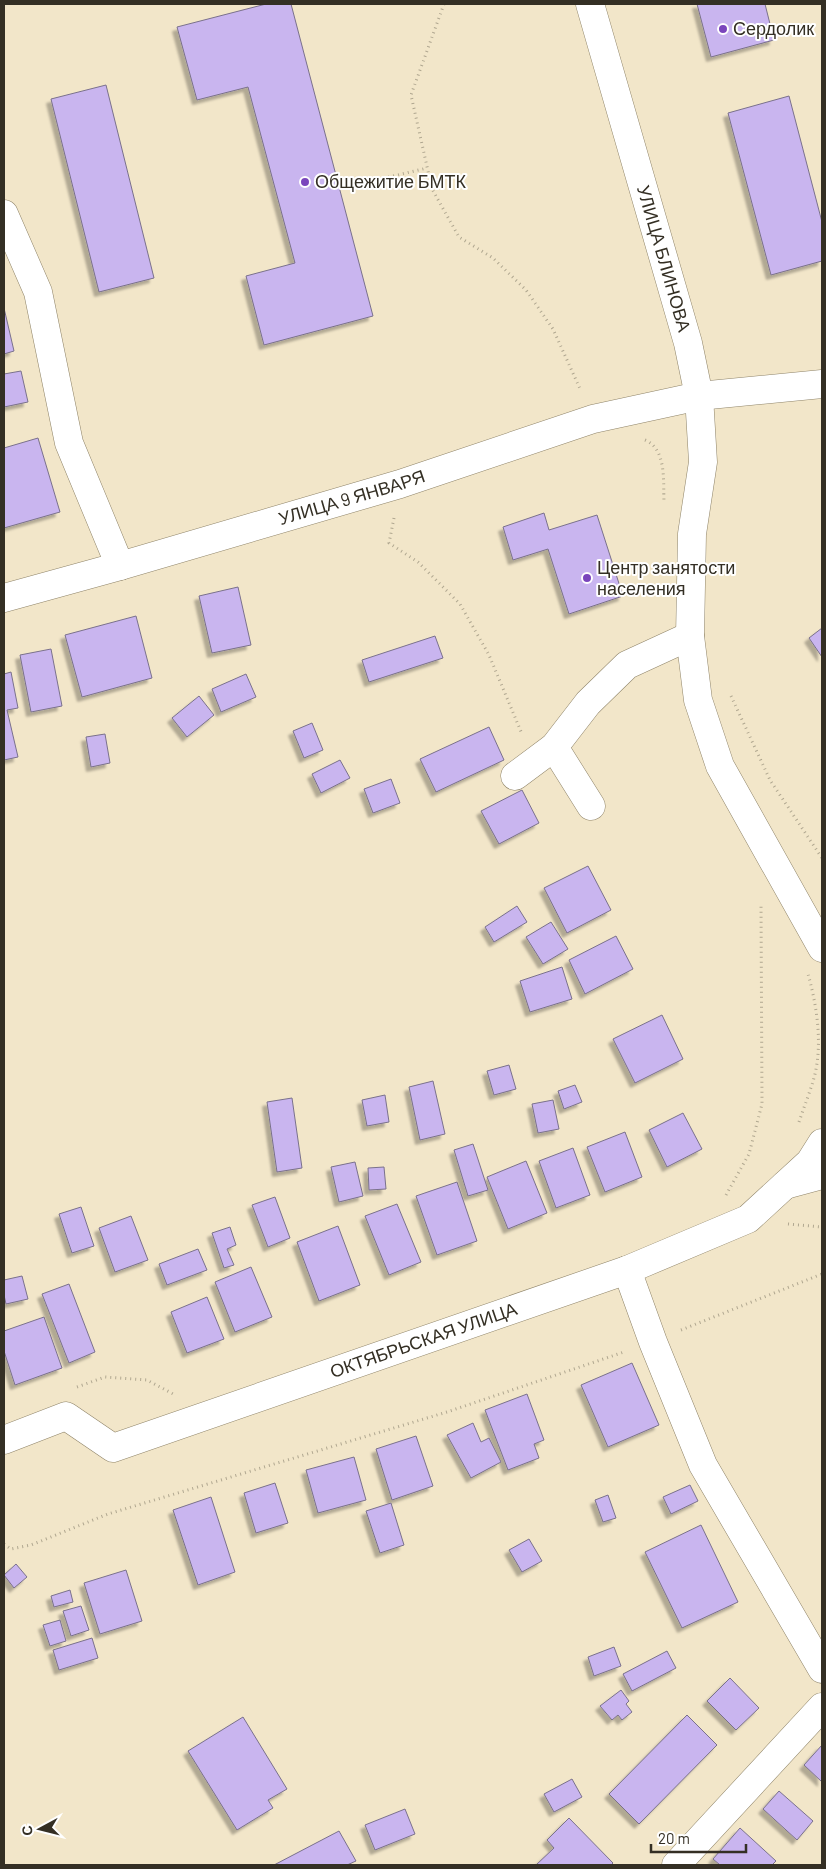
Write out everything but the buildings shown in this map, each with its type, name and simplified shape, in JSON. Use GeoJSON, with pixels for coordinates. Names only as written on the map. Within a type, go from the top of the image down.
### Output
{"type":"FeatureCollection","features":[{"type":"Feature","properties":{"kind":"main road","name":"УЛИЦА БЛИНОВА"},"geometry":{"type":"LineString","coordinates":[[590,4],[688,343],[699,396],[703,462],[692,534],[690,636],[698,700],[720,766],[814,957]]}},
{"type":"Feature","properties":{"kind":"main road"},"geometry":{"type":"LineString","coordinates":[[4,214],[38,292],[70,443],[120,566]]}},
{"type":"Feature","properties":{"kind":"main road"},"geometry":{"type":"LineString","coordinates":[[699,396],[822,384]]}},
{"type":"Feature","properties":{"kind":"main road","name":"УЛИЦА 9 ЯНВАРЯ"},"geometry":{"type":"LineString","coordinates":[[4,598],[400,484],[594,419],[699,396]]}},
{"type":"Feature","properties":{"kind":"main road"},"geometry":{"type":"LineString","coordinates":[[590,806],[534,762],[588,703],[627,665],[690,636]]}},
{"type":"Feature","properties":{"kind":"main road","name":"ОКТЯБРЬСКАЯ УЛИЦА"},"geometry":{"type":"LineString","coordinates":[[4,1440],[66,1416],[113,1448],[627,1270],[748,1219],[810,1162],[822,1143]]}},
{"type":"Feature","properties":{"kind":"main road"},"geometry":{"type":"LineString","coordinates":[[785,1186],[822,1175]]}},
{"type":"Feature","properties":{"kind":"main road"},"geometry":{"type":"LineString","coordinates":[[627,1270],[653,1342],[703,1465],[822,1669]]}},
{"type":"Feature","properties":{"kind":"main road"},"geometry":{"type":"LineString","coordinates":[[676,1865],[822,1707]]}},
{"type":"Feature","properties":{"kind":"path"},"geometry":{"type":"LineString","coordinates":[[444,4],[411,95],[432,188],[459,237],[492,258],[526,290],[553,328],[594,419]]}},
{"type":"Feature","properties":{"kind":"path"},"geometry":{"type":"LineString","coordinates":[[364,183],[427,168]]}},
{"type":"Feature","properties":{"kind":"path"},"geometry":{"type":"LineString","coordinates":[[641,439],[650,442],[662,459],[665,506]]}},
{"type":"Feature","properties":{"kind":"path"},"geometry":{"type":"LineString","coordinates":[[400,484],[389,543],[418,562],[460,604],[489,655],[534,762]]}},
{"type":"Feature","properties":{"kind":"path"},"geometry":{"type":"LineString","coordinates":[[730,694],[770,780],[822,858]]}},
{"type":"Feature","properties":{"kind":"path"},"geometry":{"type":"LineString","coordinates":[[732,1193],[725,1198],[749,1154],[762,1104],[761,898]]}},
{"type":"Feature","properties":{"kind":"path"},"geometry":{"type":"LineString","coordinates":[[796,1130],[815,1076],[818,1044],[814,957]]}},
{"type":"Feature","properties":{"kind":"path"},"geometry":{"type":"LineString","coordinates":[[4,1544],[11,1549],[31,1546],[108,1514],[447,1412],[653,1342],[822,1274]]}},
{"type":"Feature","properties":{"kind":"path"},"geometry":{"type":"LineString","coordinates":[[68,1390],[105,1377],[147,1380],[165,1388],[182,1399]]}},
{"type":"Feature","properties":{"kind":"place","name":"Сердолик"},"geometry":{"type":"Point","coordinates":[723,29]}},
{"type":"Feature","properties":{"kind":"place","name":"Общежитие БМТК"},"geometry":{"type":"Point","coordinates":[305,182]}},
{"type":"Feature","properties":{"kind":"place","name":"Центр занятости населения"},"geometry":{"type":"Point","coordinates":[587,578]}}]}
